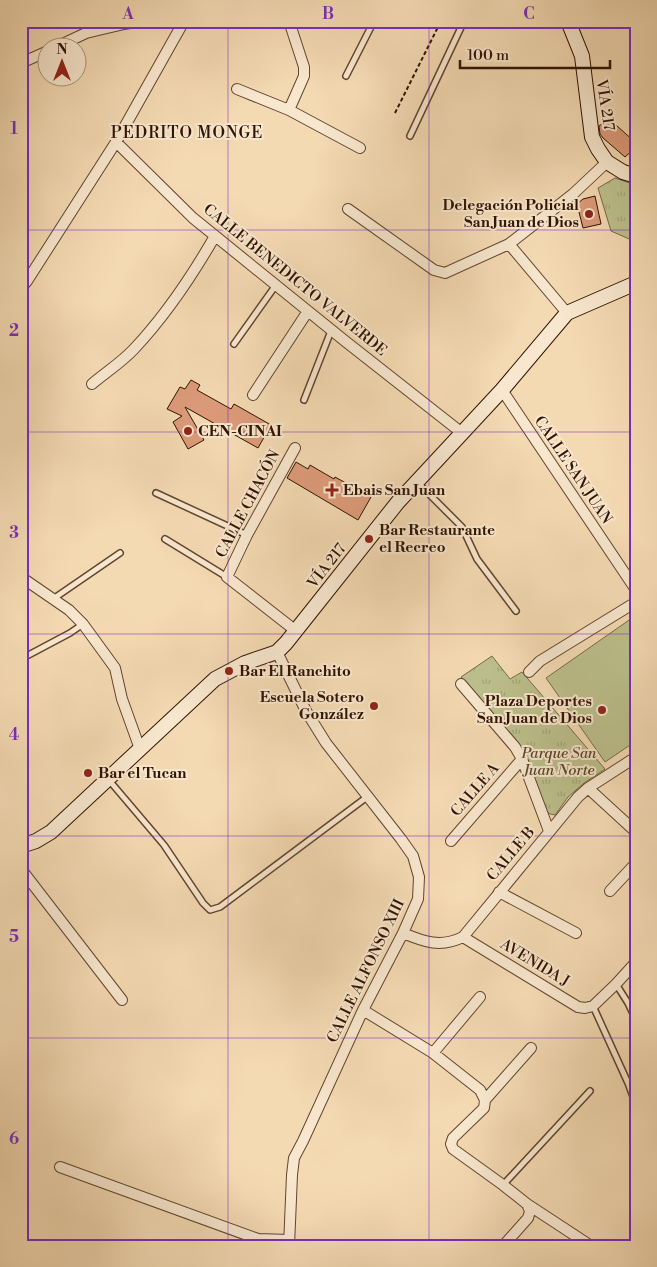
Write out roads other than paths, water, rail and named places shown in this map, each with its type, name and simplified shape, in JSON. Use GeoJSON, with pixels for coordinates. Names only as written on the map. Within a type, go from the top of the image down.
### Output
{"type":"FeatureCollection","features":[{"type":"Feature","properties":{"kind":"main road","name":"VÍA 217"},"geometry":{"type":"LineString","coordinates":[[568,21],[582,56],[592,137],[598,150],[607,162],[623,172],[636,176]]}},
{"type":"Feature","properties":{"kind":"main road","name":"VÍA 217"},"geometry":{"type":"LineString","coordinates":[[21,846],[36,841],[51,832],[215,679],[245,663],[277,652],[296,631],[398,502],[502,390],[567,313],[636,283]]}},
{"type":"Feature","properties":{"kind":"street"},"geometry":{"type":"LineString","coordinates":[[75,38],[86,33],[142,21]]}},
{"type":"Feature","properties":{"kind":"street"},"geometry":{"type":"LineString","coordinates":[[23,282],[116,142],[184,21],[174,21]]}},
{"type":"Feature","properties":{"kind":"street"},"geometry":{"type":"LineString","coordinates":[[289,110],[304,76],[304,67],[290,21]]}},
{"type":"Feature","properties":{"kind":"street"},"geometry":{"type":"LineString","coordinates":[[21,63],[38,55]]}},
{"type":"Feature","properties":{"kind":"street"},"geometry":{"type":"LineString","coordinates":[[237,89],[289,110],[360,148]]}},
{"type":"Feature","properties":{"kind":"street","name":"CALLE BENEDICTO VALVERDE"},"geometry":{"type":"LineString","coordinates":[[116,142],[193,218],[462,433]]}},
{"type":"Feature","properties":{"kind":"street"},"geometry":{"type":"LineString","coordinates":[[348,209],[434,270],[445,273],[509,244],[573,194],[607,162]]}},
{"type":"Feature","properties":{"kind":"street"},"geometry":{"type":"LineString","coordinates":[[92,384],[133,351],[159,320],[194,272],[215,236]]}},
{"type":"Feature","properties":{"kind":"street"},"geometry":{"type":"LineString","coordinates":[[509,244],[567,313]]}},
{"type":"Feature","properties":{"kind":"street"},"geometry":{"type":"LineString","coordinates":[[253,395],[308,311]]}},
{"type":"Feature","properties":{"kind":"street","name":"CALLE SAN JUAN"},"geometry":{"type":"LineString","coordinates":[[502,390],[634,583]]}},
{"type":"Feature","properties":{"kind":"street","name":"CALLE CHACÓN"},"geometry":{"type":"LineString","coordinates":[[295,448],[227,577],[296,631]]}},
{"type":"Feature","properties":{"kind":"street"},"geometry":{"type":"LineString","coordinates":[[21,577],[69,610],[83,624],[115,668],[122,699],[140,749]]}},
{"type":"Feature","properties":{"kind":"street"},"geometry":{"type":"LineString","coordinates":[[529,672],[540,661],[636,602]]}},
{"type":"Feature","properties":{"kind":"street","name":"CALLE ALFONSO XIII"},"geometry":{"type":"LineString","coordinates":[[277,652],[306,711],[326,744],[414,856],[419,877],[418,899],[403,933],[363,1010],[294,1158],[289,1243]]}},
{"type":"Feature","properties":{"kind":"street"},"geometry":{"type":"LineString","coordinates":[[461,684],[515,747],[522,759],[550,832]]}},
{"type":"Feature","properties":{"kind":"street","name":"CALLE B"},"geometry":{"type":"LineString","coordinates":[[463,937],[578,797],[588,788],[636,757]]}},
{"type":"Feature","properties":{"kind":"street","name":"CALLE A"},"geometry":{"type":"LineString","coordinates":[[451,841],[522,759]]}},
{"type":"Feature","properties":{"kind":"street"},"geometry":{"type":"LineString","coordinates":[[588,788],[636,832]]}},
{"type":"Feature","properties":{"kind":"street"},"geometry":{"type":"LineString","coordinates":[[610,891],[636,863]]}},
{"type":"Feature","properties":{"kind":"street"},"geometry":{"type":"LineString","coordinates":[[21,869],[122,1000]]}},
{"type":"Feature","properties":{"kind":"street"},"geometry":{"type":"LineString","coordinates":[[500,892],[576,933]]}},
{"type":"Feature","properties":{"kind":"street"},"geometry":{"type":"LineString","coordinates":[[403,933],[424,942],[436,943],[455,941],[463,937]]}},
{"type":"Feature","properties":{"kind":"street","name":"AVENIDA J"},"geometry":{"type":"LineString","coordinates":[[463,937],[578,1007],[593,1006]]}},
{"type":"Feature","properties":{"kind":"street"},"geometry":{"type":"LineString","coordinates":[[593,1006],[636,962]]}},
{"type":"Feature","properties":{"kind":"street"},"geometry":{"type":"LineString","coordinates":[[434,1052],[480,997]]}},
{"type":"Feature","properties":{"kind":"street"},"geometry":{"type":"LineString","coordinates":[[363,1010],[434,1052],[480,1090],[485,1100],[484,1108],[453,1138],[451,1144],[453,1149],[526,1204],[591,1246]]}},
{"type":"Feature","properties":{"kind":"street"},"geometry":{"type":"LineString","coordinates":[[485,1100],[532,1048]]}},
{"type":"Feature","properties":{"kind":"street"},"geometry":{"type":"LineString","coordinates":[[60,1166],[258,1239],[289,1243]]}},
{"type":"Feature","properties":{"kind":"street"},"geometry":{"type":"LineString","coordinates":[[503,1246],[528,1218],[530,1211],[526,1204]]}},
{"type":"Feature","properties":{"kind":"lane"},"geometry":{"type":"LineString","coordinates":[[346,76],[374,21]]}},
{"type":"Feature","properties":{"kind":"lane"},"geometry":{"type":"LineString","coordinates":[[410,136],[464,21]]}},
{"type":"Feature","properties":{"kind":"lane"},"geometry":{"type":"LineString","coordinates":[[234,344],[276,285]]}},
{"type":"Feature","properties":{"kind":"lane"},"geometry":{"type":"LineString","coordinates":[[304,400],[332,330]]}},
{"type":"Feature","properties":{"kind":"lane"},"geometry":{"type":"LineString","coordinates":[[416,482],[462,527],[477,559],[516,611]]}},
{"type":"Feature","properties":{"kind":"lane"},"geometry":{"type":"LineString","coordinates":[[156,494],[248,535]]}},
{"type":"Feature","properties":{"kind":"lane"},"geometry":{"type":"LineString","coordinates":[[165,539],[227,577]]}},
{"type":"Feature","properties":{"kind":"lane"},"geometry":{"type":"LineString","coordinates":[[52,599],[120,553]]}},
{"type":"Feature","properties":{"kind":"lane"},"geometry":{"type":"LineString","coordinates":[[21,659],[83,624]]}},
{"type":"Feature","properties":{"kind":"lane"},"geometry":{"type":"LineString","coordinates":[[108,779],[164,845],[203,903],[210,910],[220,907],[367,797]]}},
{"type":"Feature","properties":{"kind":"lane"},"geometry":{"type":"LineString","coordinates":[[616,984],[636,1020]]}},
{"type":"Feature","properties":{"kind":"lane"},"geometry":{"type":"LineString","coordinates":[[593,1006],[636,1105]]}},
{"type":"Feature","properties":{"kind":"lane"},"geometry":{"type":"LineString","coordinates":[[503,1185],[590,1091]]}},
{"type":"Feature","properties":{"kind":"place","name":"Delegación Policial San Juan de Dios"},"geometry":{"type":"Point","coordinates":[589,214]}},
{"type":"Feature","properties":{"kind":"place","name":"CEN-CINAI"},"geometry":{"type":"Point","coordinates":[188,431]}},
{"type":"Feature","properties":{"kind":"place","name":"Ebais San Juan"},"geometry":{"type":"Point","coordinates":[332,490]}},
{"type":"Feature","properties":{"kind":"place","name":"Bar Restaurante el Recreo"},"geometry":{"type":"Point","coordinates":[369,539]}},
{"type":"Feature","properties":{"kind":"place","name":"Bar El Ranchito"},"geometry":{"type":"Point","coordinates":[229,671]}},
{"type":"Feature","properties":{"kind":"place","name":"Escuela Sotero González"},"geometry":{"type":"Point","coordinates":[374,706]}},
{"type":"Feature","properties":{"kind":"place","name":"Plaza Deportes San Juan de Dios"},"geometry":{"type":"Point","coordinates":[602,710]}},
{"type":"Feature","properties":{"kind":"place","name":"Bar el Tucan"},"geometry":{"type":"Point","coordinates":[88,773]}},
{"type":"Feature","properties":{"kind":"district","name":"PEDRITO MONGE"},"geometry":{"type":"Point","coordinates":[187,133]}},
{"type":"Feature","properties":{"kind":"park label","name":"Parque San Juan Norte"},"geometry":{"type":"Point","coordinates":[559,762]}}]}
